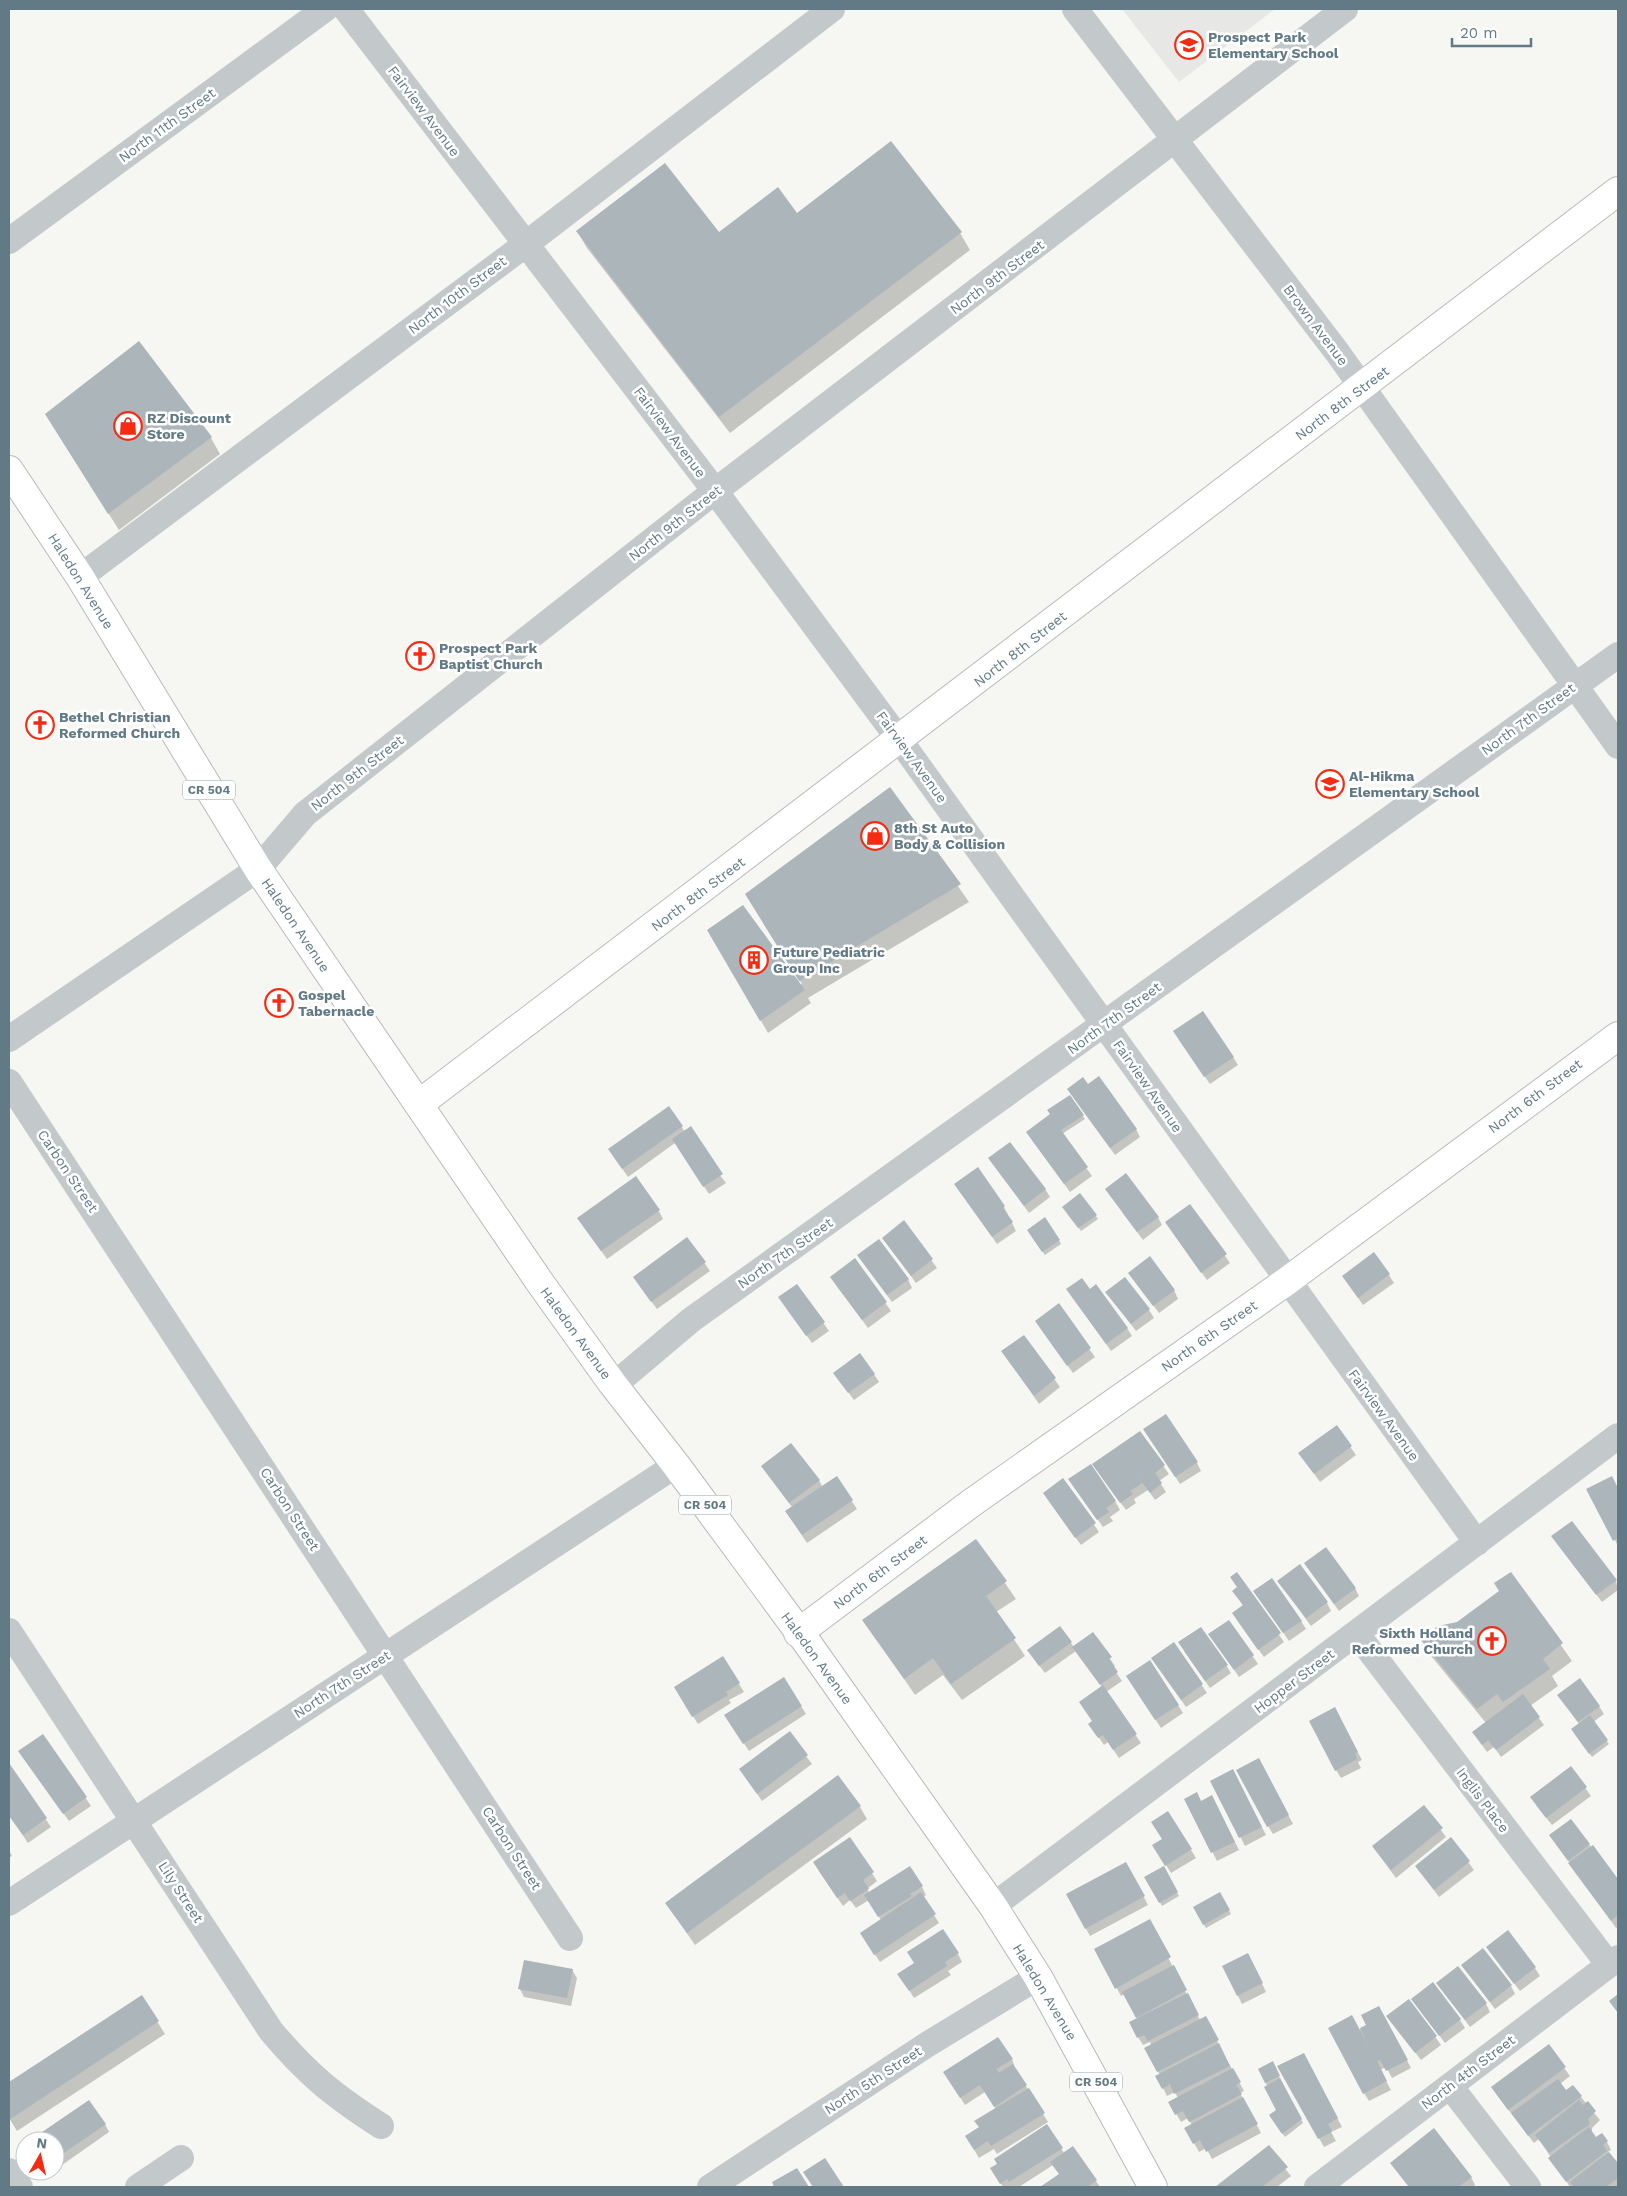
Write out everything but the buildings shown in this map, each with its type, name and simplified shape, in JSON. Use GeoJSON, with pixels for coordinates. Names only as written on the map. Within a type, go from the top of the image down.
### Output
{"type":"FeatureCollection","features":[{"type":"Feature","properties":{"kind":"main road","name":"North 8th Street"},"geometry":{"type":"LineString","coordinates":[[419,1104],[901,742],[1132,562],[1618,191]]}},
{"type":"Feature","properties":{"kind":"main road","name":"Haledon Avenue"},"geometry":{"type":"LineString","coordinates":[[9,470],[80,577],[258,869],[541,1284],[614,1385],[676,1465],[798,1633],[814,1652],[993,1906],[1038,1977],[1153,2187]]}},
{"type":"Feature","properties":{"kind":"main road","name":"North 6th Street"},"geometry":{"type":"LineString","coordinates":[[798,1633],[970,1504],[1287,1281],[1618,1036]]}},
{"type":"Feature","properties":{"kind":"street","name":"North 11th Street"},"geometry":{"type":"LineString","coordinates":[[9,241],[325,9]]}},
{"type":"Feature","properties":{"kind":"street","name":"Fairview Avenue"},"geometry":{"type":"LineString","coordinates":[[346,9],[714,491],[901,742],[1477,1543]]}},
{"type":"Feature","properties":{"kind":"street","name":"North 10th Street"},"geometry":{"type":"LineString","coordinates":[[80,577],[526,244],[832,9]]}},
{"type":"Feature","properties":{"kind":"street","name":"Brown Avenue"},"geometry":{"type":"LineString","coordinates":[[1075,9],[1176,139],[1362,388],[1618,746]]}},
{"type":"Feature","properties":{"kind":"street","name":"North 9th Street"},"geometry":{"type":"LineString","coordinates":[[9,1039],[258,869],[305,814],[714,491],[1345,9]]}},
{"type":"Feature","properties":{"kind":"street","name":"North 7th Street"},"geometry":{"type":"LineString","coordinates":[[614,1385],[691,1320],[1618,654]]}},
{"type":"Feature","properties":{"kind":"street","name":"Carbon Street"},"geometry":{"type":"LineString","coordinates":[[9,1082],[570,1938]]}},
{"type":"Feature","properties":{"kind":"street","name":"Hopper Street"},"geometry":{"type":"LineString","coordinates":[[993,1906],[1618,1436]]}},
{"type":"Feature","properties":{"kind":"street","name":"North 7th Street"},"geometry":{"type":"LineString","coordinates":[[9,1902],[676,1465]]}},
{"type":"Feature","properties":{"kind":"street","name":"Lily Street"},"geometry":{"type":"LineString","coordinates":[[9,1631],[271,2031],[317,2082],[343,2102],[381,2126]]}},
{"type":"Feature","properties":{"kind":"street","name":"Inglis Place"},"geometry":{"type":"LineString","coordinates":[[1357,1634],[1613,1961]]}},
{"type":"Feature","properties":{"kind":"street","name":"North 4th Street"},"geometry":{"type":"LineString","coordinates":[[1317,2187],[1613,1961]]}},
{"type":"Feature","properties":{"kind":"street","name":"North 5th Street"},"geometry":{"type":"LineString","coordinates":[[710,2187],[928,2044],[1038,1977]]}},
{"type":"Feature","properties":{"kind":"street"},"geometry":{"type":"LineString","coordinates":[[1450,2086],[1528,2187]]}},
{"type":"Feature","properties":{"kind":"street"},"geometry":{"type":"LineString","coordinates":[[138,2187],[181,2158]]}},
{"type":"Feature","properties":{"kind":"street"},"geometry":{"type":"LineString","coordinates":[[9,2171],[20,2187]]}},
{"type":"Feature","properties":{"kind":"shaded area","name":"Prospect Park Elementary School"},"geometry":{"type":"Polygon","coordinates":[[[1122,9],[1275,9],[1179,82],[1122,9]]]}},
{"type":"Feature","properties":{"kind":"place","name":"Prospect Park Elementary School"},"geometry":{"type":"Point","coordinates":[1189,45]}},
{"type":"Feature","properties":{"kind":"place","name":"RZ Discount Store"},"geometry":{"type":"Point","coordinates":[128,426]}},
{"type":"Feature","properties":{"kind":"place","name":"Prospect Park Baptist Church"},"geometry":{"type":"Point","coordinates":[420,656]}},
{"type":"Feature","properties":{"kind":"place","name":"Bethel Christian Reformed Church"},"geometry":{"type":"Point","coordinates":[40,725]}},
{"type":"Feature","properties":{"kind":"place","name":"Al-Hikma Elementary School"},"geometry":{"type":"Point","coordinates":[1330,784]}},
{"type":"Feature","properties":{"kind":"place","name":"8th St Auto Body & Collision"},"geometry":{"type":"Point","coordinates":[875,836]}},
{"type":"Feature","properties":{"kind":"place","name":"Future Pediatric Group Inc"},"geometry":{"type":"Point","coordinates":[754,960]}},
{"type":"Feature","properties":{"kind":"place","name":"Gospel Tabernacle"},"geometry":{"type":"Point","coordinates":[279,1003]}},
{"type":"Feature","properties":{"kind":"place","name":"Sixth Holland Reformed Church"},"geometry":{"type":"Point","coordinates":[1492,1641]}}]}
